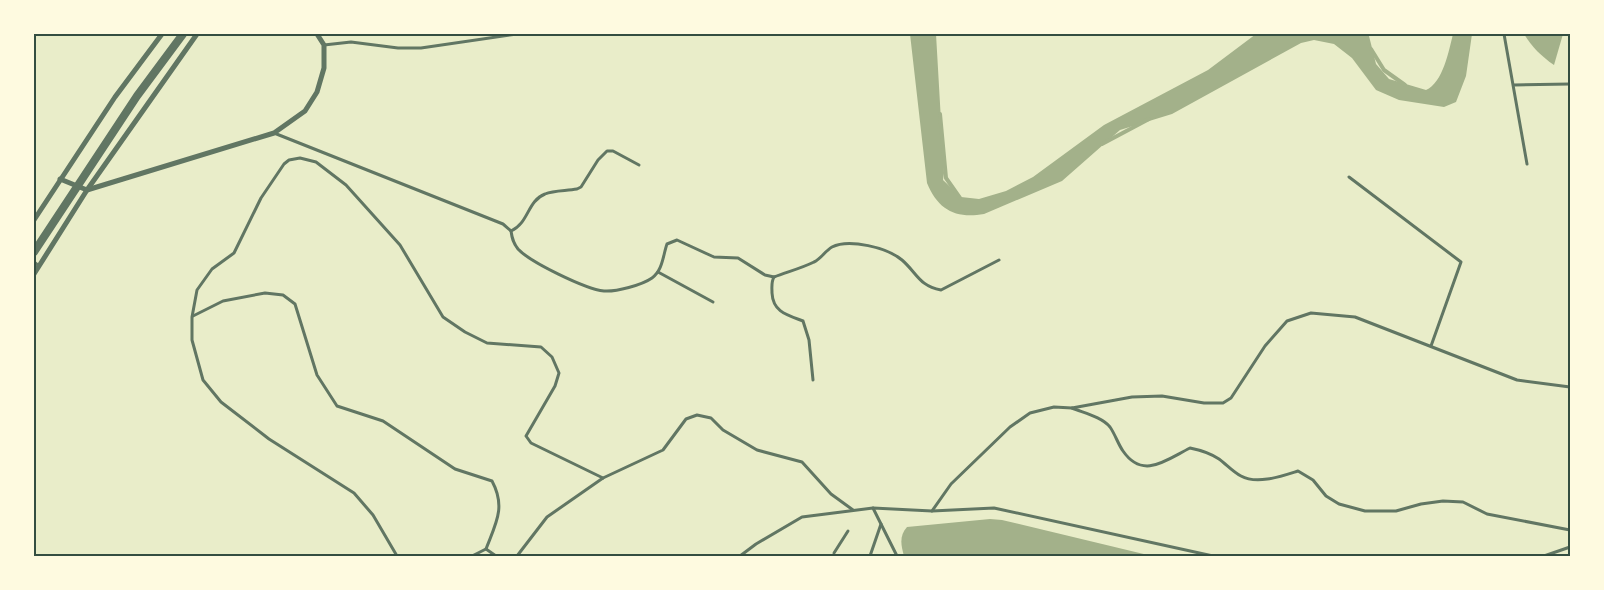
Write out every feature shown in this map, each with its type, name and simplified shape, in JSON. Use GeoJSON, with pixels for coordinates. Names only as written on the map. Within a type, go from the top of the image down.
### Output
{"type":"FeatureCollection","features":[{"type":"Feature","properties":{"kind":"street"},"geometry":{"type":"LineString","coordinates":[[34,220],[115,98],[162,34]]}},
{"type":"Feature","properties":{"kind":"street"},"geometry":{"type":"LineString","coordinates":[[34,252],[137,96],[183,34]]}},
{"type":"Feature","properties":{"kind":"street"},"geometry":{"type":"LineString","coordinates":[[34,274],[87,190],[197,34]]}},
{"type":"Feature","properties":{"kind":"street"},"geometry":{"type":"LineString","coordinates":[[60,180],[87,190],[274,133],[305,111],[317,92],[324,68],[324,45],[317,34]]}},
{"type":"Feature","properties":{"kind":"lane"},"geometry":{"type":"LineString","coordinates":[[324,45],[351,42],[398,48],[421,48],[517,34]]}},
{"type":"Feature","properties":{"kind":"lane"},"geometry":{"type":"LineString","coordinates":[[1504,34],[1527,164]]}},
{"type":"Feature","properties":{"kind":"lane"},"geometry":{"type":"LineString","coordinates":[[1514,85],[1570,84]]}},
{"type":"Feature","properties":{"kind":"lane"},"geometry":{"type":"LineString","coordinates":[[274,133],[503,224],[511,231],[516,247],[525,256],[572,280],[603,291],[624,289],[651,279],[658,272],[667,244],[677,240],[714,257],[738,258],[765,276],[774,277],[816,261],[832,247],[841,244],[874,247],[890,252],[899,258],[910,267],[926,286],[941,290],[999,260]]}},
{"type":"Feature","properties":{"kind":"lane"},"geometry":{"type":"LineString","coordinates":[[511,231],[520,227],[533,204],[543,194],[581,187],[598,160],[607,151],[613,151],[639,166]]}},
{"type":"Feature","properties":{"kind":"lane"},"geometry":{"type":"LineString","coordinates":[[398,556],[374,515],[354,493],[269,439],[221,402],[203,380],[192,340],[192,317],[197,290],[212,270],[234,253],[261,198],[284,164],[289,160],[300,158],[316,162],[346,185],[400,245],[442,317],[487,343],[541,347],[552,357],[559,372],[555,386],[526,436],[531,443],[603,478]]}},
{"type":"Feature","properties":{"kind":"lane"},"geometry":{"type":"LineString","coordinates":[[1349,177],[1460,262],[1431,346]]}},
{"type":"Feature","properties":{"kind":"lane"},"geometry":{"type":"LineString","coordinates":[[34,262],[39,266]]}},
{"type":"Feature","properties":{"kind":"lane"},"geometry":{"type":"LineString","coordinates":[[658,272],[713,302]]}},
{"type":"Feature","properties":{"kind":"lane"},"geometry":{"type":"LineString","coordinates":[[774,277],[772,281],[773,301],[776,307],[803,321],[809,340],[813,380]]}},
{"type":"Feature","properties":{"kind":"lane"},"geometry":{"type":"LineString","coordinates":[[192,317],[224,301],[265,293],[283,295],[295,304],[317,375],[337,406],[383,421],[456,469],[492,481],[497,491],[499,515],[486,549],[472,556]]}},
{"type":"Feature","properties":{"kind":"lane"},"geometry":{"type":"LineString","coordinates":[[932,511],[952,484],[1010,427],[1030,413],[1054,407],[1072,408],[1132,397],[1162,396],[1223,403],[1231,398],[1265,346],[1287,321],[1311,313],[1355,317],[1517,380],[1570,387]]}},
{"type":"Feature","properties":{"kind":"lane"},"geometry":{"type":"LineString","coordinates":[[1072,408],[1094,417],[1109,426],[1130,459],[1140,466],[1154,466],[1190,448],[1205,451],[1242,477],[1257,480],[1278,477],[1298,471],[1312,480],[1326,496],[1339,504],[1365,511],[1396,511],[1421,504],[1443,501],[1463,502],[1487,514],[1570,530]]}},
{"type":"Feature","properties":{"kind":"lane"},"geometry":{"type":"LineString","coordinates":[[517,556],[547,518],[603,478],[663,450],[686,419],[698,415],[711,418],[723,430],[757,450],[802,462],[831,494],[853,510]]}},
{"type":"Feature","properties":{"kind":"lane"},"geometry":{"type":"LineString","coordinates":[[873,508],[897,556]]}},
{"type":"Feature","properties":{"kind":"lane"},"geometry":{"type":"LineString","coordinates":[[740,556],[756,544],[802,517],[873,508],[932,511],[994,508],[1212,556]]}},
{"type":"Feature","properties":{"kind":"lane"},"geometry":{"type":"LineString","coordinates":[[870,556],[882,523]]}},
{"type":"Feature","properties":{"kind":"lane"},"geometry":{"type":"LineString","coordinates":[[834,553],[848,531]]}},
{"type":"Feature","properties":{"kind":"lane"},"geometry":{"type":"LineString","coordinates":[[1544,556],[1570,546]]}},
{"type":"Feature","properties":{"kind":"lane"},"geometry":{"type":"LineString","coordinates":[[486,549],[496,556]]}},
{"type":"Feature","properties":{"kind":"shaded area"},"geometry":{"type":"Polygon","coordinates":[[[910,34],[936,34],[943,180],[961,197],[979,199],[1006,191],[1033,177],[1104,125],[1208,70],[1256,34],[1365,34],[1369,36],[1376,64],[1389,79],[1426,90],[1437,81],[1441,73],[1453,34],[1472,34],[1466,76],[1456,102],[1444,107],[1399,100],[1376,90],[1352,58],[1334,44],[1314,40],[1301,43],[1172,114],[1120,130],[1062,181],[984,214],[965,215],[957,214],[942,206],[931,192],[927,183],[910,34]]]}},
{"type":"Feature","properties":{"kind":"shaded area"},"geometry":{"type":"Polygon","coordinates":[[[1524,34],[1563,34],[1554,65],[1545,59],[1524,34]]]}},
{"type":"Feature","properties":{"kind":"shaded area"},"geometry":{"type":"Polygon","coordinates":[[[990,519],[1002,520],[1152,556],[904,556],[901,541],[907,527],[990,519]]]}},
{"type":"Feature","properties":{"kind":"waterway"},"geometry":{"type":"LineString","coordinates":[[1371,49],[1384,70],[1405,85]]}},
{"type":"Feature","properties":{"kind":"waterway"},"geometry":{"type":"LineString","coordinates":[[940,114],[946,178],[960,198]]}},
{"type":"Feature","properties":{"kind":"waterway"},"geometry":{"type":"LineString","coordinates":[[1102,144],[1149,119]]}}]}
